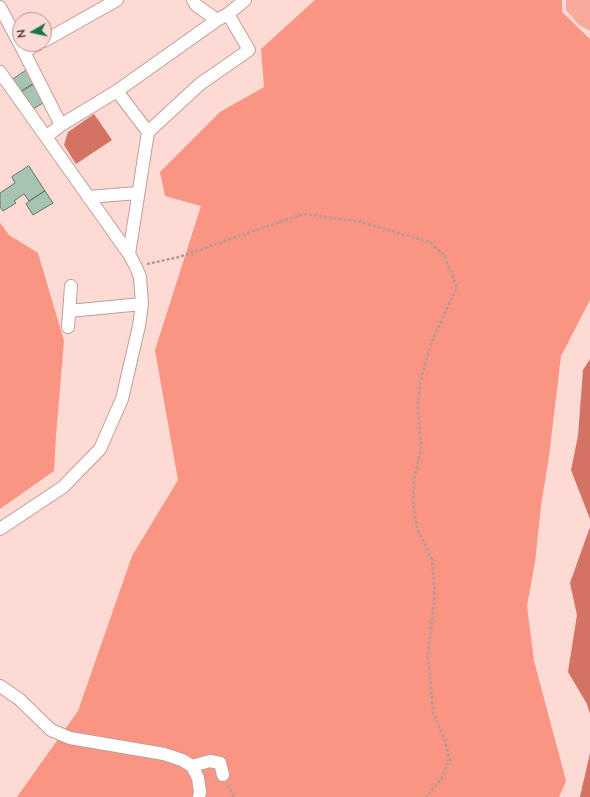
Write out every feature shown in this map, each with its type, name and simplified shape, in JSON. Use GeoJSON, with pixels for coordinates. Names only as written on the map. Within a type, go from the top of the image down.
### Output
{"type":"FeatureCollection","features":[{"type":"Feature","properties":{"kind":"street"},"geometry":{"type":"LineString","coordinates":[[52,37],[117,0]]}},
{"type":"Feature","properties":{"kind":"street"},"geometry":{"type":"LineString","coordinates":[[193,0],[196,5],[217,20]]}},
{"type":"Feature","properties":{"kind":"street"},"geometry":{"type":"LineString","coordinates":[[46,137],[117,91],[217,20],[228,14],[245,0]]}},
{"type":"Feature","properties":{"kind":"street"},"geometry":{"type":"LineString","coordinates":[[0,8],[12,30]]}},
{"type":"Feature","properties":{"kind":"street"},"geometry":{"type":"LineString","coordinates":[[129,254],[148,132],[200,84],[249,50],[228,14]]}},
{"type":"Feature","properties":{"kind":"street"},"geometry":{"type":"LineString","coordinates":[[24,52],[61,126]]}},
{"type":"Feature","properties":{"kind":"street"},"geometry":{"type":"LineString","coordinates":[[0,72],[129,254],[140,277],[142,304],[139,326],[122,399],[100,449],[64,487],[0,529]]}},
{"type":"Feature","properties":{"kind":"street"},"geometry":{"type":"LineString","coordinates":[[117,91],[148,132]]}},
{"type":"Feature","properties":{"kind":"street"},"geometry":{"type":"LineString","coordinates":[[88,197],[138,193]]}},
{"type":"Feature","properties":{"kind":"street"},"geometry":{"type":"LineString","coordinates":[[68,326],[71,286]]}},
{"type":"Feature","properties":{"kind":"street"},"geometry":{"type":"LineString","coordinates":[[69,311],[142,304]]}},
{"type":"Feature","properties":{"kind":"street"},"geometry":{"type":"LineString","coordinates":[[0,686],[19,699],[51,730],[70,738],[164,754],[182,760],[192,766],[198,778],[200,792],[199,797]]}},
{"type":"Feature","properties":{"kind":"street"},"geometry":{"type":"LineString","coordinates":[[192,766],[210,761],[220,763],[223,775]]}},
{"type":"Feature","properties":{"kind":"path"},"geometry":{"type":"LineString","coordinates":[[136,267],[179,257],[303,214],[357,221],[404,234],[430,242],[444,255],[457,287],[432,341],[420,382],[418,407],[421,449],[414,479],[413,503],[417,528],[432,560],[435,594],[428,656],[433,712],[445,741],[450,761],[442,778],[426,797]]}},
{"type":"Feature","properties":{"kind":"shaded area"},"geometry":{"type":"Polygon","coordinates":[[[315,0],[562,0],[562,12],[590,39],[590,300],[561,356],[535,562],[527,606],[534,661],[566,781],[559,797],[17,797],[78,711],[132,556],[178,480],[155,350],[201,206],[165,196],[160,172],[220,112],[264,87],[261,49],[315,0]]]}},
{"type":"Feature","properties":{"kind":"shaded area"},"geometry":{"type":"Polygon","coordinates":[[[566,0],[590,0],[590,31],[579,25],[566,10],[566,0]]]}},
{"type":"Feature","properties":{"kind":"shaded area"},"geometry":{"type":"Polygon","coordinates":[[[94,114],[112,140],[76,164],[64,145],[68,132],[94,114]]]}},
{"type":"Feature","properties":{"kind":"shaded area"},"geometry":{"type":"Polygon","coordinates":[[[0,223],[9,235],[38,253],[64,341],[54,471],[0,509],[0,223]]]}},
{"type":"Feature","properties":{"kind":"shaded area"},"geometry":{"type":"Polygon","coordinates":[[[590,359],[590,519],[571,470],[578,436],[583,370],[590,359]]]}},
{"type":"Feature","properties":{"kind":"shaded area"},"geometry":{"type":"Polygon","coordinates":[[[590,527],[590,714],[587,704],[568,672],[577,615],[570,583],[590,527]]]}},
{"type":"Feature","properties":{"kind":"shaded area"},"geometry":{"type":"Polygon","coordinates":[[[590,753],[590,797],[580,797],[590,753]]]}},
{"type":"Feature","properties":{"kind":"building"},"geometry":{"type":"Polygon","coordinates":[[[27,70],[34,83],[19,92],[12,80],[27,70]]]}},
{"type":"Feature","properties":{"kind":"building"},"geometry":{"type":"Polygon","coordinates":[[[35,84],[46,101],[33,109],[22,92],[35,84]]]}},
{"type":"Feature","properties":{"kind":"building"},"geometry":{"type":"Polygon","coordinates":[[[29,166],[45,191],[29,201],[24,194],[14,201],[16,203],[3,211],[0,207],[0,193],[15,183],[12,177],[29,166]]]}},
{"type":"Feature","properties":{"kind":"building"},"geometry":{"type":"Polygon","coordinates":[[[45,191],[53,203],[33,215],[26,204],[45,191]]]}}]}
